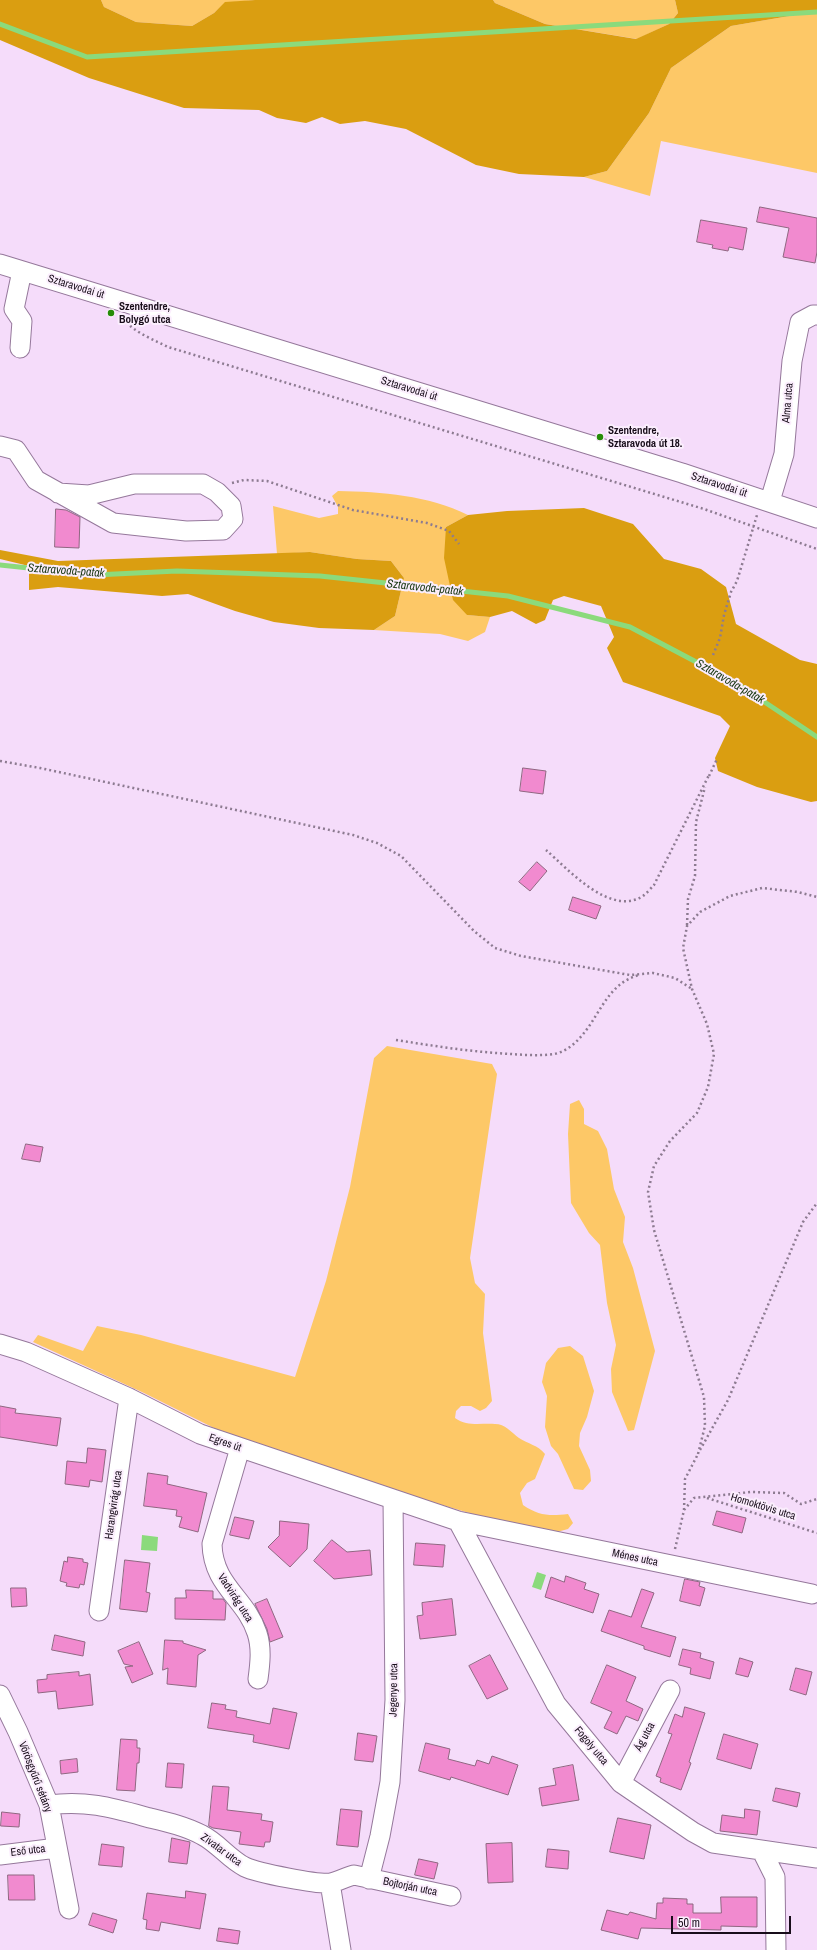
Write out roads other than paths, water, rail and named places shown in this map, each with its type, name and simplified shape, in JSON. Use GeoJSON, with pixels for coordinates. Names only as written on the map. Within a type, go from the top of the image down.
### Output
{"type":"FeatureCollection","features":[{"type":"Feature","properties":{"kind":"street","name":"Sztaravodai út"},"geometry":{"type":"LineString","coordinates":[[0,264],[666,468],[817,518]]}},
{"type":"Feature","properties":{"kind":"street"},"geometry":{"type":"LineString","coordinates":[[20,348],[22,321],[14,309],[22,271]]}},
{"type":"Feature","properties":{"kind":"street","name":"Alma utca"},"geometry":{"type":"LineString","coordinates":[[766,500],[784,454],[792,361],[800,322],[813,314],[817,315]]}},
{"type":"Feature","properties":{"kind":"street"},"geometry":{"type":"LineString","coordinates":[[0,446],[16,450],[36,480],[58,493],[114,523],[186,532],[223,530],[233,519],[231,506],[217,492],[203,484],[134,484],[88,495],[58,493]]}},
{"type":"Feature","properties":{"kind":"street","name":"Egres út"},"geometry":{"type":"LineString","coordinates":[[0,1344],[26,1352],[129,1398],[200,1434],[458,1521]]}},
{"type":"Feature","properties":{"kind":"street","name":"Harangvirág utca"},"geometry":{"type":"LineString","coordinates":[[99,1611],[129,1398]]}},
{"type":"Feature","properties":{"kind":"street","name":"Vadvirág utca"},"geometry":{"type":"LineString","coordinates":[[240,1448],[212,1544],[215,1565],[220,1577],[247,1614],[257,1632],[260,1647],[258,1679]]}},
{"type":"Feature","properties":{"kind":"street","name":"Jegenye utca"},"geometry":{"type":"LineString","coordinates":[[369,1879],[380,1836],[390,1782],[395,1700],[393,1499]]}},
{"type":"Feature","properties":{"kind":"street","name":"Ménes utca"},"geometry":{"type":"LineString","coordinates":[[458,1521],[660,1564],[706,1571],[812,1594]]}},
{"type":"Feature","properties":{"kind":"street","name":"Fogoly utca"},"geometry":{"type":"LineString","coordinates":[[458,1521],[556,1704],[621,1783],[693,1832],[713,1843],[817,1858]]}},
{"type":"Feature","properties":{"kind":"street","name":"Ág utca"},"geometry":{"type":"LineString","coordinates":[[621,1783],[670,1690]]}},
{"type":"Feature","properties":{"kind":"street","name":"Vörösgyűrű sétány"},"geometry":{"type":"LineString","coordinates":[[0,1695],[18,1732],[49,1806],[69,1909]]}},
{"type":"Feature","properties":{"kind":"street"},"geometry":{"type":"LineString","coordinates":[[0,1722],[18,1732]]}},
{"type":"Feature","properties":{"kind":"street","name":"Zivatar utca"},"geometry":{"type":"LineString","coordinates":[[49,1806],[70,1802],[88,1803],[128,1811],[182,1826],[203,1835],[245,1867],[261,1873],[330,1883],[354,1875],[369,1879]]}},
{"type":"Feature","properties":{"kind":"street","name":"Eső utca"},"geometry":{"type":"LineString","coordinates":[[0,1855],[57,1848]]}},
{"type":"Feature","properties":{"kind":"street"},"geometry":{"type":"LineString","coordinates":[[762,1850],[776,1877],[776,1950]]}},
{"type":"Feature","properties":{"kind":"street","name":"Bojtorján utca"},"geometry":{"type":"LineString","coordinates":[[369,1879],[451,1896]]}},
{"type":"Feature","properties":{"kind":"street"},"geometry":{"type":"LineString","coordinates":[[330,1883],[341,1950]]}},
{"type":"Feature","properties":{"kind":"waterway"},"geometry":{"type":"LineString","coordinates":[[0,24],[87,57],[817,12]]}},
{"type":"Feature","properties":{"kind":"waterway","name":"Sztaravoda-patak"},"geometry":{"type":"LineString","coordinates":[[0,565],[95,575],[177,571],[320,576],[508,596],[630,627],[736,683],[817,737]]}},
{"type":"Feature","properties":{"kind":"place","name":"Szentendre, Bolygó utca"},"geometry":{"type":"Point","coordinates":[111,313]}},
{"type":"Feature","properties":{"kind":"place","name":"Szentendre, Sztaravoda út 18."},"geometry":{"type":"Point","coordinates":[600,437]}}]}
